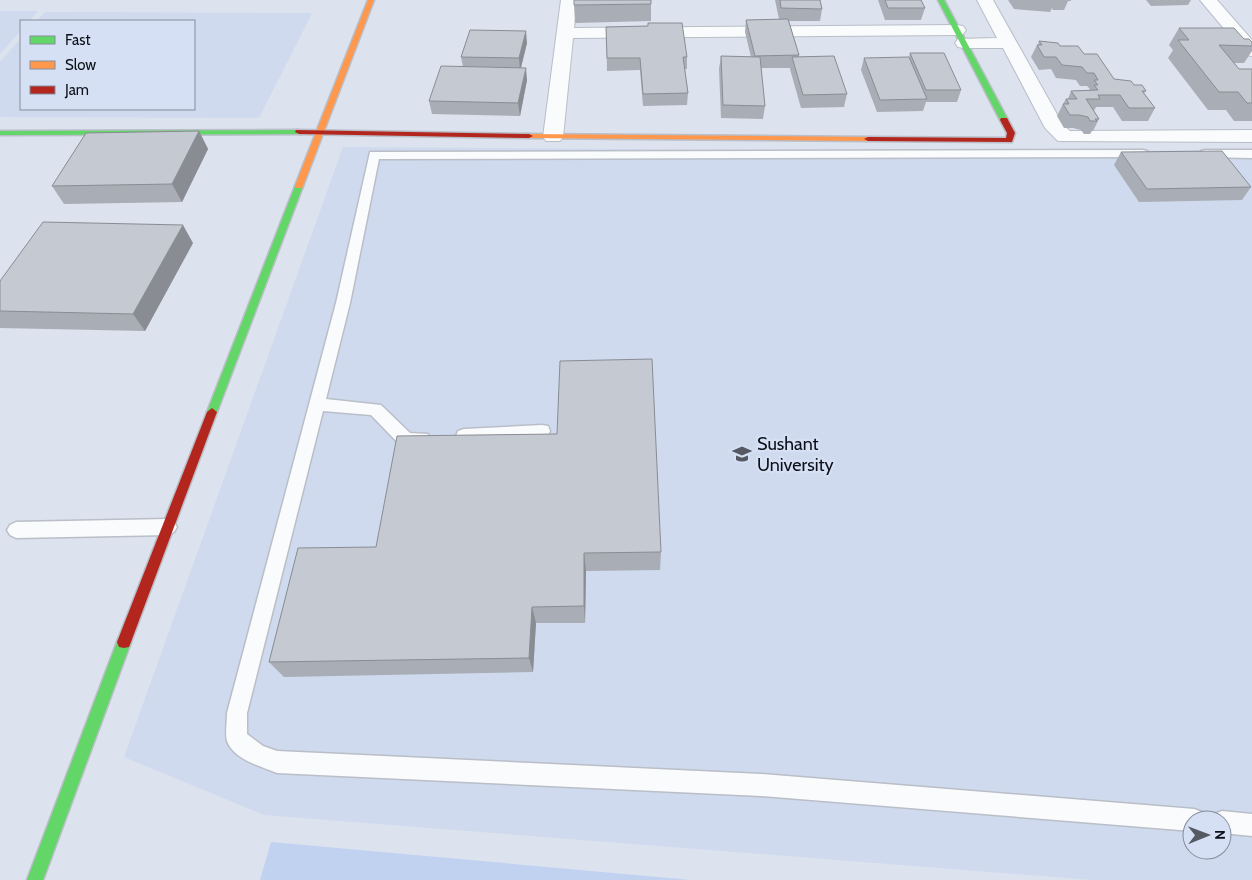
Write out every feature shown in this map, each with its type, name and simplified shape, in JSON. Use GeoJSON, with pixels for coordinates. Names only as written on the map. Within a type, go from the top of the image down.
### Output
{"type":"FeatureCollection","features":[{"type":"Feature","properties":{"kind":"street"},"geometry":{"type":"LineString","coordinates":[[35,880],[168,527],[371,0]]}},
{"type":"Feature","properties":{"kind":"street"},"geometry":{"type":"LineString","coordinates":[[553,137],[569,0]]}},
{"type":"Feature","properties":{"kind":"street"},"geometry":{"type":"LineString","coordinates":[[0,132],[321,132],[553,137],[1009,140],[1012,133],[964,28],[941,0]]}},
{"type":"Feature","properties":{"kind":"street"},"geometry":{"type":"LineString","coordinates":[[985,0],[1055,128],[1065,137],[1252,136]]}},
{"type":"Feature","properties":{"kind":"street"},"geometry":{"type":"LineString","coordinates":[[1208,0],[1252,51]]}},
{"type":"Feature","properties":{"kind":"street"},"geometry":{"type":"LineString","coordinates":[[1226,0],[1252,28]]}},
{"type":"Feature","properties":{"kind":"street"},"geometry":{"type":"LineString","coordinates":[[565,34],[964,28],[998,23]]}},
{"type":"Feature","properties":{"kind":"street"},"geometry":{"type":"LineString","coordinates":[[964,28],[1009,43]]}},
{"type":"Feature","properties":{"kind":"lane"},"geometry":{"type":"LineString","coordinates":[[1152,154],[374,155],[343,303],[237,714],[237,739],[256,754],[277,762],[761,785],[1182,819]]}},
{"type":"Feature","properties":{"kind":"lane"},"geometry":{"type":"LineString","coordinates":[[1192,154],[1252,154]]}},
{"type":"Feature","properties":{"kind":"lane"},"geometry":{"type":"LineString","coordinates":[[317,404],[375,409],[406,440],[542,431]]}},
{"type":"Feature","properties":{"kind":"lane"},"geometry":{"type":"LineString","coordinates":[[16,530],[168,527]]}},
{"type":"Feature","properties":{"kind":"lane"},"geometry":{"type":"LineString","coordinates":[[1232,823],[1252,825]]}},
{"type":"Feature","properties":{"kind":"shaded area"},"geometry":{"type":"Polygon","coordinates":[[[0,11],[38,11],[30,20],[20,20],[20,31],[0,54],[0,11]]]}},
{"type":"Feature","properties":{"kind":"shaded area"},"geometry":{"type":"Polygon","coordinates":[[[45,12],[312,13],[259,118],[0,117],[0,62],[20,39],[20,110],[195,110],[195,20],[38,20],[45,12]]]}},
{"type":"Feature","properties":{"kind":"shaded area","name":"Sushant University"},"geometry":{"type":"Polygon","coordinates":[[[343,147],[1030,152],[1252,150],[1252,880],[1092,880],[264,815],[124,757],[343,147]]]}},
{"type":"Feature","properties":{"kind":"shaded area"},"geometry":{"type":"Polygon","coordinates":[[[271,842],[691,880],[260,880],[271,842]]]}},
{"type":"Feature","properties":{"kind":"building"},"geometry":{"type":"Polygon","coordinates":[[[574,0],[651,0],[651,4],[574,5],[574,0]]]}},
{"type":"Feature","properties":{"kind":"building"},"geometry":{"type":"Polygon","coordinates":[[[780,0],[820,0],[822,9],[781,8],[780,0]]]}},
{"type":"Feature","properties":{"kind":"building"},"geometry":{"type":"Polygon","coordinates":[[[885,0],[921,0],[925,8],[888,8],[885,0]]]}},
{"type":"Feature","properties":{"kind":"building"},"geometry":{"type":"Polygon","coordinates":[[[788,19],[799,55],[755,56],[746,20],[788,19]]]}},
{"type":"Feature","properties":{"kind":"building"},"geometry":{"type":"Polygon","coordinates":[[[648,23],[682,23],[687,57],[683,57],[688,93],[643,94],[640,58],[607,58],[606,27],[648,26],[648,23]]]}},
{"type":"Feature","properties":{"kind":"building"},"geometry":{"type":"Polygon","coordinates":[[[1179,28],[1234,28],[1244,39],[1249,39],[1252,42],[1252,46],[1219,45],[1239,69],[1252,69],[1252,103],[1247,103],[1238,92],[1219,92],[1178,40],[1189,40],[1179,28]]]}},
{"type":"Feature","properties":{"kind":"building"},"geometry":{"type":"Polygon","coordinates":[[[470,30],[526,31],[519,58],[461,57],[470,30]]]}},
{"type":"Feature","properties":{"kind":"building"},"geometry":{"type":"Polygon","coordinates":[[[1039,41],[1058,43],[1060,46],[1078,46],[1084,54],[1097,54],[1114,79],[1131,81],[1134,85],[1142,85],[1146,91],[1142,91],[1155,108],[1129,108],[1120,95],[1098,95],[1100,99],[1086,99],[1099,119],[1095,119],[1097,121],[1090,121],[1088,117],[1079,115],[1070,115],[1063,104],[1069,104],[1066,99],[1077,99],[1071,91],[1098,90],[1094,85],[1098,85],[1094,80],[1098,80],[1094,73],[1087,73],[1082,67],[1062,65],[1056,57],[1044,57],[1037,45],[1042,45],[1039,41]]]}},
{"type":"Feature","properties":{"kind":"building"},"geometry":{"type":"Polygon","coordinates":[[[910,53],[944,53],[961,90],[926,90],[910,53]]]}},
{"type":"Feature","properties":{"kind":"building"},"geometry":{"type":"Polygon","coordinates":[[[721,56],[760,57],[765,106],[723,105],[721,56]]]}},
{"type":"Feature","properties":{"kind":"building"},"geometry":{"type":"Polygon","coordinates":[[[834,56],[847,94],[803,95],[792,57],[834,56]]]}},
{"type":"Feature","properties":{"kind":"building"},"geometry":{"type":"Polygon","coordinates":[[[909,57],[927,99],[880,100],[864,58],[909,57]]]}},
{"type":"Feature","properties":{"kind":"building"},"geometry":{"type":"Polygon","coordinates":[[[441,66],[526,68],[518,103],[429,101],[441,66]]]}},
{"type":"Feature","properties":{"kind":"building"},"geometry":{"type":"Polygon","coordinates":[[[199,131],[172,184],[52,186],[86,133],[199,131]]]}},
{"type":"Feature","properties":{"kind":"building"},"geometry":{"type":"Polygon","coordinates":[[[1222,151],[1251,187],[1147,189],[1121,152],[1222,151]]]}},
{"type":"Feature","properties":{"kind":"building"},"geometry":{"type":"Polygon","coordinates":[[[43,222],[183,225],[133,314],[0,311],[0,281],[43,222]]]}},
{"type":"Feature","properties":{"kind":"building"},"geometry":{"type":"Polygon","coordinates":[[[652,359],[661,552],[584,553],[584,606],[532,607],[529,658],[269,662],[298,548],[376,547],[397,436],[557,434],[560,361],[652,359]]]}},
{"type":"Feature","properties":{"kind":"traffic: fast"},"geometry":{"type":"LineString","coordinates":[[941,0],[1004,120]]}},
{"type":"Feature","properties":{"kind":"traffic: fast"},"geometry":{"type":"LineString","coordinates":[[0,133],[299,132]]}},
{"type":"Feature","properties":{"kind":"traffic: fast"},"geometry":{"type":"LineString","coordinates":[[212,412],[299,186]]}},
{"type":"Feature","properties":{"kind":"traffic: fast"},"geometry":{"type":"LineString","coordinates":[[35,880],[124,642]]}},
{"type":"Feature","properties":{"kind":"traffic: slow"},"geometry":{"type":"LineString","coordinates":[[299,186],[371,0]]}},
{"type":"Feature","properties":{"kind":"traffic: slow"},"geometry":{"type":"LineString","coordinates":[[529,136],[868,139]]}},
{"type":"Feature","properties":{"kind":"traffic: jam"},"geometry":{"type":"LineString","coordinates":[[868,139],[1009,140],[1011,133],[1004,120]]}},
{"type":"Feature","properties":{"kind":"traffic: jam"},"geometry":{"type":"LineString","coordinates":[[299,132],[529,136]]}},
{"type":"Feature","properties":{"kind":"traffic: jam"},"geometry":{"type":"LineString","coordinates":[[124,642],[212,412]]}},
{"type":"Feature","properties":{"kind":"place","name":"Sushant University"},"geometry":{"type":"Point","coordinates":[742,454]}}]}
